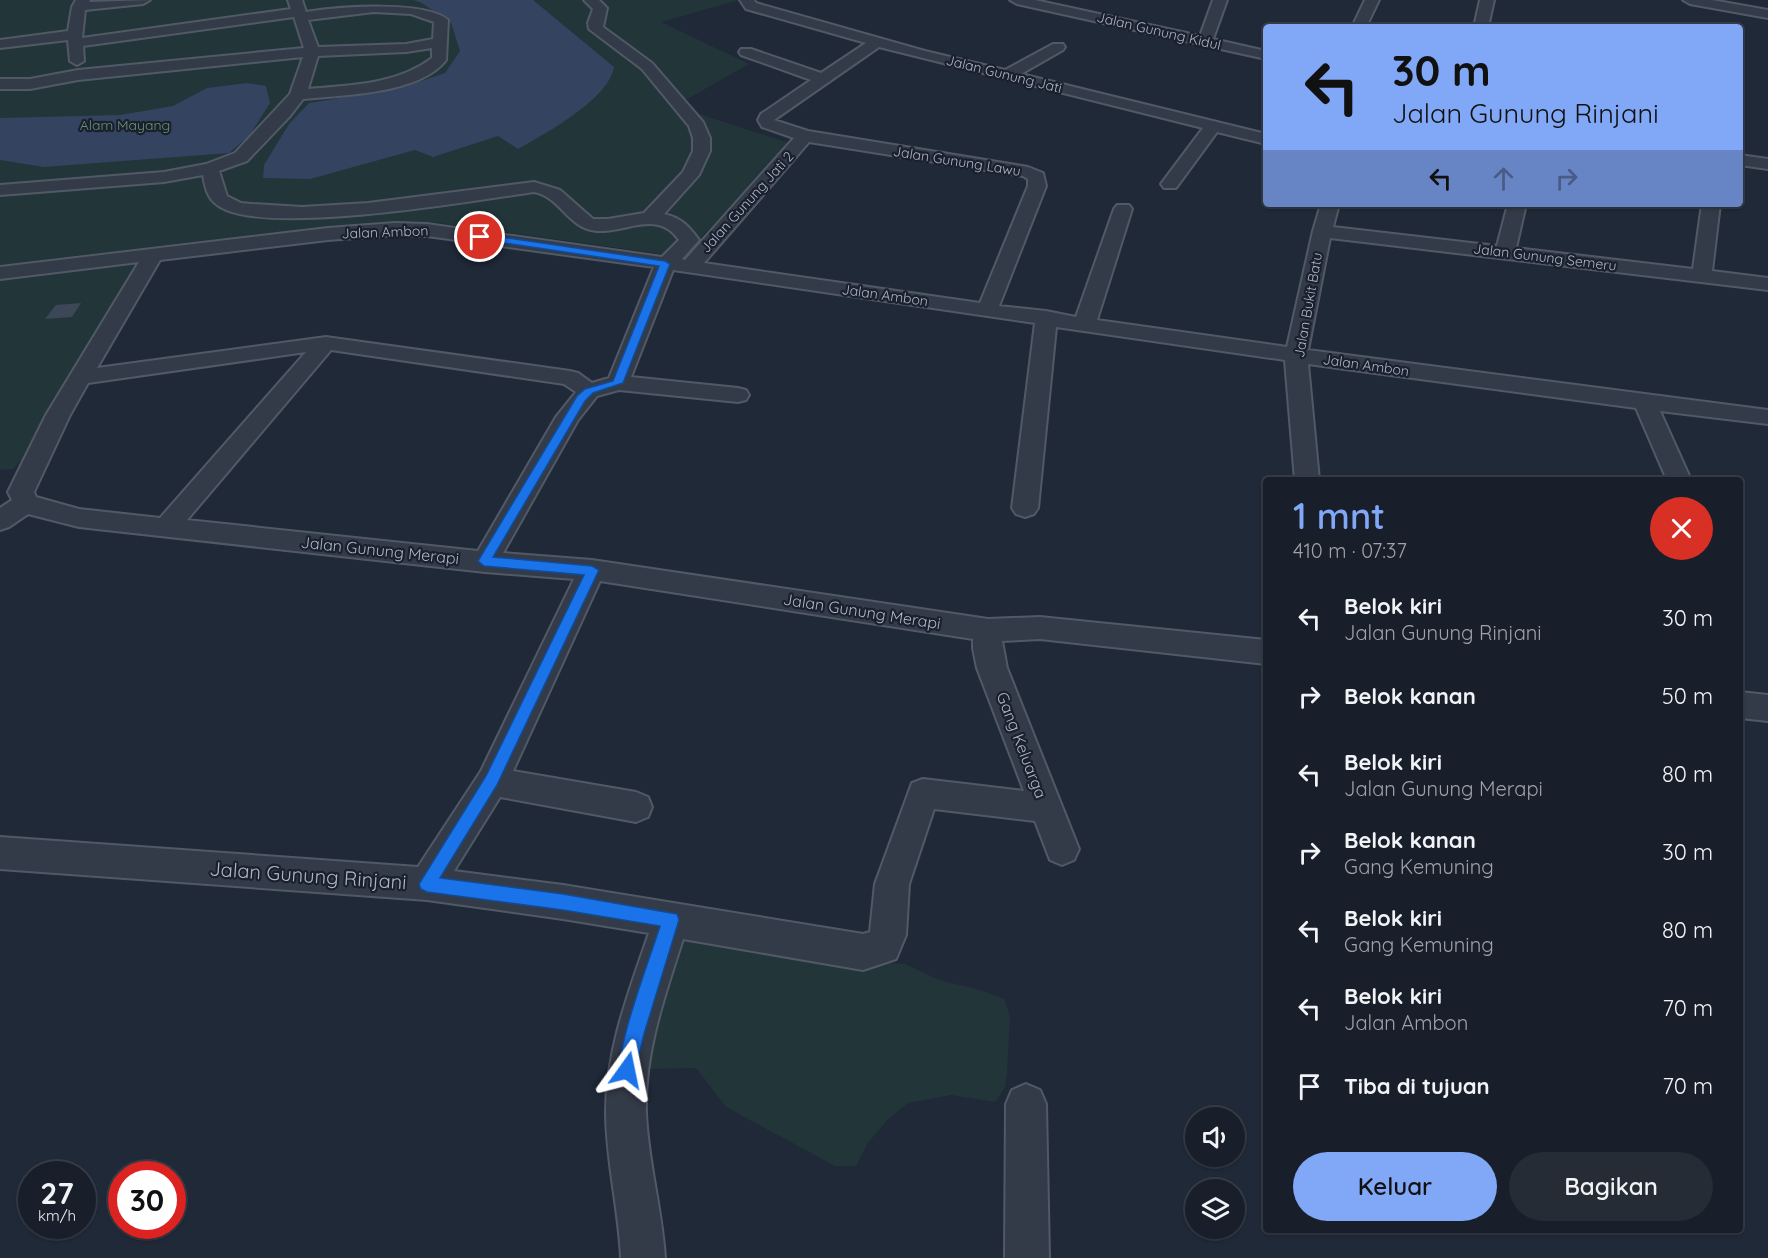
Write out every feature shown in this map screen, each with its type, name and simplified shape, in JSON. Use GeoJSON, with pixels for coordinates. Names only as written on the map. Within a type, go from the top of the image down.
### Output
{"type":"FeatureCollection","features":[{"type":"Feature","properties":{"kind":"street"},"geometry":{"type":"LineString","coordinates":[[78,75],[75,39],[81,4],[142,0]]}},
{"type":"Feature","properties":{"kind":"street"},"geometry":{"type":"LineString","coordinates":[[591,0],[600,8],[595,23],[596,29],[647,66],[698,124],[703,136],[704,149],[700,162],[651,216]]}},
{"type":"Feature","properties":{"kind":"street","name":"Jalan Gunung Jati"},"geometry":{"type":"LineString","coordinates":[[747,0],[751,6],[877,42],[1263,138]]}},
{"type":"Feature","properties":{"kind":"street","name":"Jalan Gunung Kidul"},"geometry":{"type":"LineString","coordinates":[[1017,0],[1263,54]]}},
{"type":"Feature","properties":{"kind":"street"},"geometry":{"type":"LineString","coordinates":[[1205,42],[1220,0]]}},
{"type":"Feature","properties":{"kind":"street"},"geometry":{"type":"LineString","coordinates":[[1360,24],[1372,0]]}},
{"type":"Feature","properties":{"kind":"street"},"geometry":{"type":"LineString","coordinates":[[1482,24],[1487,0]]}},
{"type":"Feature","properties":{"kind":"street"},"geometry":{"type":"LineString","coordinates":[[1690,0],[1768,14]]}},
{"type":"Feature","properties":{"kind":"street"},"geometry":{"type":"LineString","coordinates":[[0,44],[75,39],[298,10],[371,4],[418,6],[441,20],[439,60],[432,67],[407,79],[298,95]]}},
{"type":"Feature","properties":{"kind":"street"},"geometry":{"type":"LineString","coordinates":[[0,190],[164,177],[210,169],[241,157],[284,113],[298,95],[312,52],[298,10]]}},
{"type":"Feature","properties":{"kind":"street"},"geometry":{"type":"LineString","coordinates":[[0,84],[30,84],[78,75],[312,52],[406,48],[440,42]]}},
{"type":"Feature","properties":{"kind":"street","name":"Jalan Gunung Jati 2"},"geometry":{"type":"LineString","coordinates":[[689,267],[805,136],[768,124],[766,117],[877,42]]}},
{"type":"Feature","properties":{"kind":"street"},"geometry":{"type":"LineString","coordinates":[[1008,75],[1058,48]]}},
{"type":"Feature","properties":{"kind":"street"},"geometry":{"type":"LineString","coordinates":[[746,52],[822,79]]}},
{"type":"Feature","properties":{"kind":"street"},"geometry":{"type":"LineString","coordinates":[[1170,184],[1214,126]]}},
{"type":"Feature","properties":{"kind":"street","name":"Jalan Gunung Lawu"},"geometry":{"type":"LineString","coordinates":[[805,136],[1033,174],[1038,181],[1038,186],[987,310]]}},
{"type":"Feature","properties":{"kind":"street"},"geometry":{"type":"LineString","coordinates":[[1743,160],[1768,164]]}},
{"type":"Feature","properties":{"kind":"street"},"geometry":{"type":"LineString","coordinates":[[210,169],[218,197],[224,202],[245,210],[315,213],[534,187],[547,189],[561,197],[574,214],[591,224],[621,223],[651,216],[665,218],[682,231],[689,240],[665,264],[618,383]]}},
{"type":"Feature","properties":{"kind":"street","name":"Jalan Bukit Batu"},"geometry":{"type":"LineString","coordinates":[[1307,477],[1296,356],[1329,207]]}},
{"type":"Feature","properties":{"kind":"street"},"geometry":{"type":"LineString","coordinates":[[1505,253],[1516,207]]}},
{"type":"Feature","properties":{"kind":"street"},"geometry":{"type":"LineString","coordinates":[[1702,275],[1711,207]]}},
{"type":"Feature","properties":{"kind":"street"},"geometry":{"type":"LineString","coordinates":[[1085,323],[1123,209]]}},
{"type":"Feature","properties":{"kind":"street","name":"Jalan Ambon"},"geometry":{"type":"LineString","coordinates":[[0,273],[328,234],[414,229],[1046,317],[1296,356],[1768,417]]}},
{"type":"Feature","properties":{"kind":"street","name":"Jalan Gunung Semeru"},"geometry":{"type":"LineString","coordinates":[[1322,231],[1768,284]]}},
{"type":"Feature","properties":{"kind":"street"},"geometry":{"type":"LineString","coordinates":[[0,521],[26,503],[21,492],[57,415],[153,255]]}},
{"type":"Feature","properties":{"kind":"street"},"geometry":{"type":"LineString","coordinates":[[1025,508],[1046,317]]}},
{"type":"Feature","properties":{"kind":"street"},"geometry":{"type":"LineString","coordinates":[[80,377],[326,343],[570,378],[589,391]]}},
{"type":"Feature","properties":{"kind":"street"},"geometry":{"type":"LineString","coordinates":[[167,527],[326,343]]}},
{"type":"Feature","properties":{"kind":"street"},"geometry":{"type":"LineString","coordinates":[[484,561],[568,417],[589,391],[618,383],[738,395]]}},
{"type":"Feature","properties":{"kind":"street"},"geometry":{"type":"LineString","coordinates":[[1646,403],[1678,477]]}},
{"type":"Feature","properties":{"kind":"street","name":"Jalan Gunung Merapi"},"geometry":{"type":"LineString","coordinates":[[26,503],[43,510],[78,518],[484,561],[592,570],[988,630],[1040,628],[1263,652]]}},
{"type":"Feature","properties":{"kind":"street"},"geometry":{"type":"LineString","coordinates":[[427,884],[492,781],[592,570]]}},
{"type":"Feature","properties":{"kind":"street","name":"Gang Keluarga"},"geometry":{"type":"LineString","coordinates":[[863,952],[883,946],[888,935],[892,884],[923,793],[1047,808],[992,668],[987,648],[988,630]]}},
{"type":"Feature","properties":{"kind":"street"},"geometry":{"type":"LineString","coordinates":[[1743,705],[1768,708]]}},
{"type":"Feature","properties":{"kind":"street"},"geometry":{"type":"LineString","coordinates":[[492,781],[636,807]]}},
{"type":"Feature","properties":{"kind":"street"},"geometry":{"type":"LineString","coordinates":[[1047,808],[1062,849]]}},
{"type":"Feature","properties":{"kind":"street","name":"Jalan Gunung Rinjani"},"geometry":{"type":"LineString","coordinates":[[0,853],[427,884],[563,902],[863,952]]}},
{"type":"Feature","properties":{"kind":"street"},"geometry":{"type":"LineString","coordinates":[[644,1258],[626,1112],[627,1070],[635,1034],[671,920]]}},
{"type":"Feature","properties":{"kind":"street"},"geometry":{"type":"LineString","coordinates":[[1026,1104],[1028,1258]]}},
{"type":"Feature","properties":{"kind":"green space","name":"Alam Mayang"},"geometry":{"type":"Polygon","coordinates":[[[0,0],[739,0],[661,22],[749,64],[675,106],[789,143],[683,257],[432,222],[218,239],[0,265],[0,0]]]}},
{"type":"Feature","properties":{"kind":"green space"},"geometry":{"type":"Polygon","coordinates":[[[142,260],[108,325],[53,401],[29,451],[13,469],[0,470],[0,277],[142,260]]]}},
{"type":"Feature","properties":{"kind":"green space"},"geometry":{"type":"Polygon","coordinates":[[[676,935],[864,962],[905,964],[939,980],[980,990],[1004,999],[1010,1016],[1005,1087],[995,1102],[951,1095],[908,1103],[888,1119],[867,1144],[856,1166],[835,1166],[726,1107],[696,1068],[649,1069],[643,1055],[676,935]]]}},
{"type":"Feature","properties":{"kind":"water"},"geometry":{"type":"Polygon","coordinates":[[[413,0],[533,0],[614,67],[610,79],[589,103],[559,125],[518,149],[498,136],[433,157],[415,150],[310,179],[263,178],[264,165],[289,124],[309,103],[397,89],[445,73],[460,51],[451,23],[422,3],[413,0]]]}},
{"type":"Feature","properties":{"kind":"water"},"geometry":{"type":"Polygon","coordinates":[[[247,83],[266,86],[270,103],[249,136],[229,153],[44,167],[0,160],[0,118],[120,115],[173,106],[207,88],[247,83]]]}},
{"type":"Feature","properties":{"kind":"building"},"geometry":{"type":"Polygon","coordinates":[[[81,303],[72,317],[45,319],[56,305],[81,303]]]}},
{"type":"Feature","properties":{"kind":"route"},"geometry":{"type":"LineString","coordinates":[[480,237],[665,264],[618,383],[589,391],[581,399],[568,417],[484,561],[592,570],[492,781],[427,884],[563,902],[671,920],[635,1034],[627,1070]]}}]}
